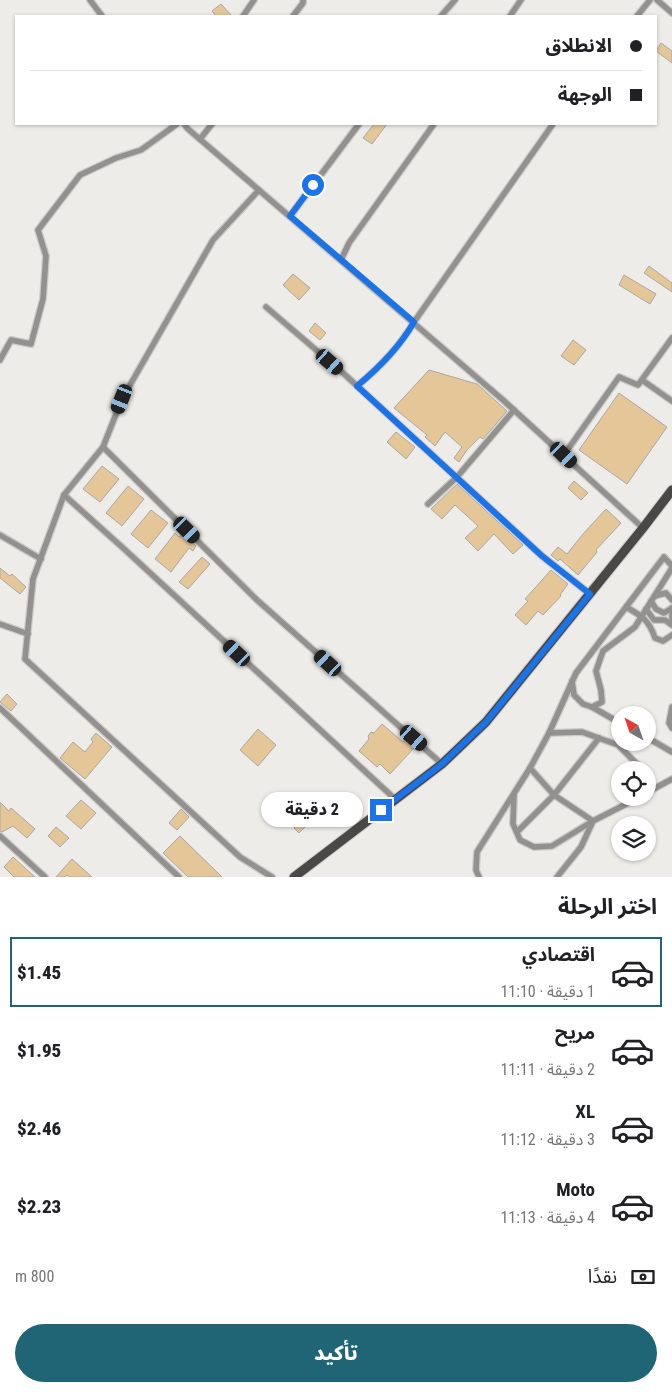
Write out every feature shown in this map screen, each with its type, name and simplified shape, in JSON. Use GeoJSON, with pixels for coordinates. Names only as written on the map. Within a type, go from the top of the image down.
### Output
{"type":"FeatureCollection","features":[{"type":"Feature","properties":{"kind":"main road"},"geometry":{"type":"LineString","coordinates":[[294,877],[442,764],[486,722],[672,490]]}},
{"type":"Feature","properties":{"kind":"street"},"geometry":{"type":"LineString","coordinates":[[90,0],[101,15]]}},
{"type":"Feature","properties":{"kind":"street"},"geometry":{"type":"LineString","coordinates":[[243,15],[254,0]]}},
{"type":"Feature","properties":{"kind":"street"},"geometry":{"type":"LineString","coordinates":[[294,15],[303,3],[303,0]]}},
{"type":"Feature","properties":{"kind":"street"},"geometry":{"type":"LineString","coordinates":[[443,15],[454,0]]}},
{"type":"Feature","properties":{"kind":"street"},"geometry":{"type":"LineString","coordinates":[[511,15],[521,0]]}},
{"type":"Feature","properties":{"kind":"street"},"geometry":{"type":"LineString","coordinates":[[638,15],[650,0]]}},
{"type":"Feature","properties":{"kind":"street"},"geometry":{"type":"LineString","coordinates":[[657,0],[672,13]]}},
{"type":"Feature","properties":{"kind":"street"},"geometry":{"type":"LineString","coordinates":[[0,360],[12,340],[32,344],[43,299],[46,256],[38,230],[80,176],[116,158],[141,150],[176,125]]}},
{"type":"Feature","properties":{"kind":"street"},"geometry":{"type":"LineString","coordinates":[[185,125],[414,322],[643,528]]}},
{"type":"Feature","properties":{"kind":"street"},"geometry":{"type":"LineString","coordinates":[[200,139],[211,125]]}},
{"type":"Feature","properties":{"kind":"street"},"geometry":{"type":"LineString","coordinates":[[290,216],[358,125]]}},
{"type":"Feature","properties":{"kind":"street"},"geometry":{"type":"LineString","coordinates":[[341,260],[349,243],[433,125]]}},
{"type":"Feature","properties":{"kind":"street"},"geometry":{"type":"LineString","coordinates":[[357,386],[378,369],[404,340],[414,322],[552,125]]}},
{"type":"Feature","properties":{"kind":"street"},"geometry":{"type":"LineString","coordinates":[[259,190],[213,240],[122,399],[103,447],[64,495],[33,579],[25,659],[240,857],[272,877]]}},
{"type":"Feature","properties":{"kind":"street"},"geometry":{"type":"LineString","coordinates":[[266,307],[357,386],[542,556],[590,594]]}},
{"type":"Feature","properties":{"kind":"street"},"geometry":{"type":"LineString","coordinates":[[562,457],[619,377],[638,385],[672,338]]}},
{"type":"Feature","properties":{"kind":"street"},"geometry":{"type":"LineString","coordinates":[[642,380],[672,401]]}},
{"type":"Feature","properties":{"kind":"street"},"geometry":{"type":"LineString","coordinates":[[428,504],[457,477],[514,410]]}},
{"type":"Feature","properties":{"kind":"street"},"geometry":{"type":"LineString","coordinates":[[103,447],[257,600],[442,764]]}},
{"type":"Feature","properties":{"kind":"street"},"geometry":{"type":"LineString","coordinates":[[64,495],[122,546],[396,800]]}},
{"type":"Feature","properties":{"kind":"street"},"geometry":{"type":"LineString","coordinates":[[0,535],[41,559]]}},
{"type":"Feature","properties":{"kind":"street"},"geometry":{"type":"LineString","coordinates":[[479,877],[476,870],[477,852],[530,768],[549,733],[576,673],[664,556],[672,567],[642,616],[634,627],[603,651],[596,671],[602,702],[592,707]]}},
{"type":"Feature","properties":{"kind":"street"},"geometry":{"type":"LineString","coordinates":[[653,598],[666,594],[672,600]]}},
{"type":"Feature","properties":{"kind":"street"},"geometry":{"type":"LineString","coordinates":[[653,598],[656,609],[664,613],[672,608]]}},
{"type":"Feature","properties":{"kind":"street"},"geometry":{"type":"LineString","coordinates":[[626,607],[642,616],[652,629],[655,638],[663,641],[672,635]]}},
{"type":"Feature","properties":{"kind":"street"},"geometry":{"type":"LineString","coordinates":[[672,608],[672,619]]}},
{"type":"Feature","properties":{"kind":"street"},"geometry":{"type":"LineString","coordinates":[[646,609],[654,620],[665,620],[672,625]]}},
{"type":"Feature","properties":{"kind":"street"},"geometry":{"type":"LineString","coordinates":[[0,624],[28,634]]}},
{"type":"Feature","properties":{"kind":"street"},"geometry":{"type":"LineString","coordinates":[[572,681],[574,696],[583,704],[611,718]]}},
{"type":"Feature","properties":{"kind":"street"},"geometry":{"type":"LineString","coordinates":[[672,707],[669,723],[672,728]]}},
{"type":"Feature","properties":{"kind":"street"},"geometry":{"type":"LineString","coordinates":[[0,708],[180,877]]}},
{"type":"Feature","properties":{"kind":"street"},"geometry":{"type":"LineString","coordinates":[[549,733],[582,732],[618,745],[634,761]]}},
{"type":"Feature","properties":{"kind":"street"},"geometry":{"type":"LineString","coordinates":[[517,832],[554,795],[599,738]]}},
{"type":"Feature","properties":{"kind":"street"},"geometry":{"type":"LineString","coordinates":[[656,743],[672,752]]}},
{"type":"Feature","properties":{"kind":"street"},"geometry":{"type":"LineString","coordinates":[[530,768],[554,795],[593,821]]}},
{"type":"Feature","properties":{"kind":"street"},"geometry":{"type":"LineString","coordinates":[[656,788],[672,779]]}},
{"type":"Feature","properties":{"kind":"street"},"geometry":{"type":"LineString","coordinates":[[514,793],[513,824],[520,840],[534,847],[552,846],[622,806]]}},
{"type":"Feature","properties":{"kind":"street"},"geometry":{"type":"LineString","coordinates":[[558,877],[581,848],[593,821]]}},
{"type":"Feature","properties":{"kind":"street"},"geometry":{"type":"LineString","coordinates":[[0,836],[45,877]]}},
{"type":"Feature","properties":{"kind":"building"},"geometry":{"type":"Polygon","coordinates":[[[221,4],[231,15],[215,15],[212,11],[221,4]]]}},
{"type":"Feature","properties":{"kind":"building"},"geometry":{"type":"Polygon","coordinates":[[[661,43],[672,51],[672,63],[657,52],[661,43]]]}},
{"type":"Feature","properties":{"kind":"building"},"geometry":{"type":"Polygon","coordinates":[[[373,125],[386,125],[372,144],[363,138],[373,125]]]}},
{"type":"Feature","properties":{"kind":"building"},"geometry":{"type":"Polygon","coordinates":[[[649,266],[672,283],[672,292],[644,273],[649,266]]]}},
{"type":"Feature","properties":{"kind":"building"},"geometry":{"type":"Polygon","coordinates":[[[293,274],[310,288],[299,300],[283,285],[293,274]]]}},
{"type":"Feature","properties":{"kind":"building"},"geometry":{"type":"Polygon","coordinates":[[[624,275],[656,294],[650,304],[619,285],[624,275]]]}},
{"type":"Feature","properties":{"kind":"building"},"geometry":{"type":"Polygon","coordinates":[[[315,323],[326,333],[320,340],[309,331],[315,323]]]}},
{"type":"Feature","properties":{"kind":"building"},"geometry":{"type":"Polygon","coordinates":[[[573,340],[586,350],[574,365],[561,356],[573,340]]]}},
{"type":"Feature","properties":{"kind":"building"},"geometry":{"type":"Polygon","coordinates":[[[429,370],[477,384],[507,411],[483,439],[480,437],[467,450],[459,462],[454,458],[462,447],[445,432],[435,446],[425,437],[427,435],[394,408],[429,370]]]}},
{"type":"Feature","properties":{"kind":"building"},"geometry":{"type":"Polygon","coordinates":[[[619,393],[667,427],[627,484],[579,450],[619,393]]]}},
{"type":"Feature","properties":{"kind":"building"},"geometry":{"type":"Polygon","coordinates":[[[396,432],[415,447],[406,459],[387,442],[396,432]]]}},
{"type":"Feature","properties":{"kind":"building"},"geometry":{"type":"Polygon","coordinates":[[[102,466],[119,479],[100,502],[83,489],[102,466]]]}},
{"type":"Feature","properties":{"kind":"building"},"geometry":{"type":"Polygon","coordinates":[[[574,481],[588,493],[581,500],[568,488],[574,481]]]}},
{"type":"Feature","properties":{"kind":"building"},"geometry":{"type":"Polygon","coordinates":[[[457,484],[523,545],[513,554],[494,534],[478,551],[465,538],[478,526],[455,505],[442,519],[431,509],[457,484]]]}},
{"type":"Feature","properties":{"kind":"building"},"geometry":{"type":"Polygon","coordinates":[[[128,486],[144,499],[122,526],[106,513],[128,486]]]}},
{"type":"Feature","properties":{"kind":"building"},"geometry":{"type":"Polygon","coordinates":[[[606,509],[621,523],[596,550],[597,552],[578,575],[560,559],[558,561],[551,555],[558,547],[567,554],[606,509]]]}},
{"type":"Feature","properties":{"kind":"building"},"geometry":{"type":"Polygon","coordinates":[[[151,510],[168,523],[148,548],[131,534],[151,510]]]}},
{"type":"Feature","properties":{"kind":"building"},"geometry":{"type":"Polygon","coordinates":[[[175,533],[179,537],[183,534],[196,546],[193,551],[189,548],[171,572],[155,559],[175,533]]]}},
{"type":"Feature","properties":{"kind":"building"},"geometry":{"type":"Polygon","coordinates":[[[202,557],[210,564],[188,589],[179,582],[202,557]]]}},
{"type":"Feature","properties":{"kind":"building"},"geometry":{"type":"Polygon","coordinates":[[[0,568],[10,576],[12,574],[26,587],[20,594],[0,578],[0,568]]]}},
{"type":"Feature","properties":{"kind":"building"},"geometry":{"type":"Polygon","coordinates":[[[551,570],[568,584],[561,596],[543,615],[538,611],[526,625],[515,615],[528,601],[525,599],[551,570]]]}},
{"type":"Feature","properties":{"kind":"building"},"geometry":{"type":"Polygon","coordinates":[[[7,694],[17,704],[11,711],[0,702],[7,694]]]}},
{"type":"Feature","properties":{"kind":"building"},"geometry":{"type":"Polygon","coordinates":[[[382,724],[403,742],[405,739],[414,748],[390,774],[380,764],[377,767],[359,751],[369,739],[368,736],[371,732],[374,733],[382,724]]]}},
{"type":"Feature","properties":{"kind":"building"},"geometry":{"type":"Polygon","coordinates":[[[258,729],[276,745],[258,766],[240,750],[258,729]]]}},
{"type":"Feature","properties":{"kind":"building"},"geometry":{"type":"Polygon","coordinates":[[[96,733],[112,747],[85,779],[60,758],[73,742],[85,752],[93,742],[91,739],[96,733]]]}},
{"type":"Feature","properties":{"kind":"building"},"geometry":{"type":"Polygon","coordinates":[[[326,795],[342,809],[333,818],[323,809],[299,833],[294,828],[326,795]]]}},
{"type":"Feature","properties":{"kind":"building"},"geometry":{"type":"Polygon","coordinates":[[[81,800],[96,813],[81,829],[66,816],[81,800]]]}},
{"type":"Feature","properties":{"kind":"building"},"geometry":{"type":"Polygon","coordinates":[[[0,802],[9,811],[11,808],[35,829],[27,838],[13,826],[2,832],[0,831],[0,802]]]}},
{"type":"Feature","properties":{"kind":"building"},"geometry":{"type":"Polygon","coordinates":[[[181,809],[189,817],[177,830],[169,823],[181,809]]]}},
{"type":"Feature","properties":{"kind":"building"},"geometry":{"type":"Polygon","coordinates":[[[56,827],[69,838],[60,847],[48,836],[56,827]]]}},
{"type":"Feature","properties":{"kind":"building"},"geometry":{"type":"Polygon","coordinates":[[[180,836],[222,877],[188,877],[163,853],[180,836]]]}},
{"type":"Feature","properties":{"kind":"building"},"geometry":{"type":"Polygon","coordinates":[[[13,857],[35,877],[14,877],[4,867],[13,857]]]}},
{"type":"Feature","properties":{"kind":"building"},"geometry":{"type":"Polygon","coordinates":[[[72,859],[92,877],[70,877],[67,875],[65,877],[56,877],[72,859]]]}},
{"type":"Feature","properties":{"kind":"route"},"geometry":{"type":"LineString","coordinates":[[313,185],[290,216],[414,322],[404,340],[378,369],[357,386],[542,556],[590,594],[486,722],[442,764],[381,810]]}}]}
